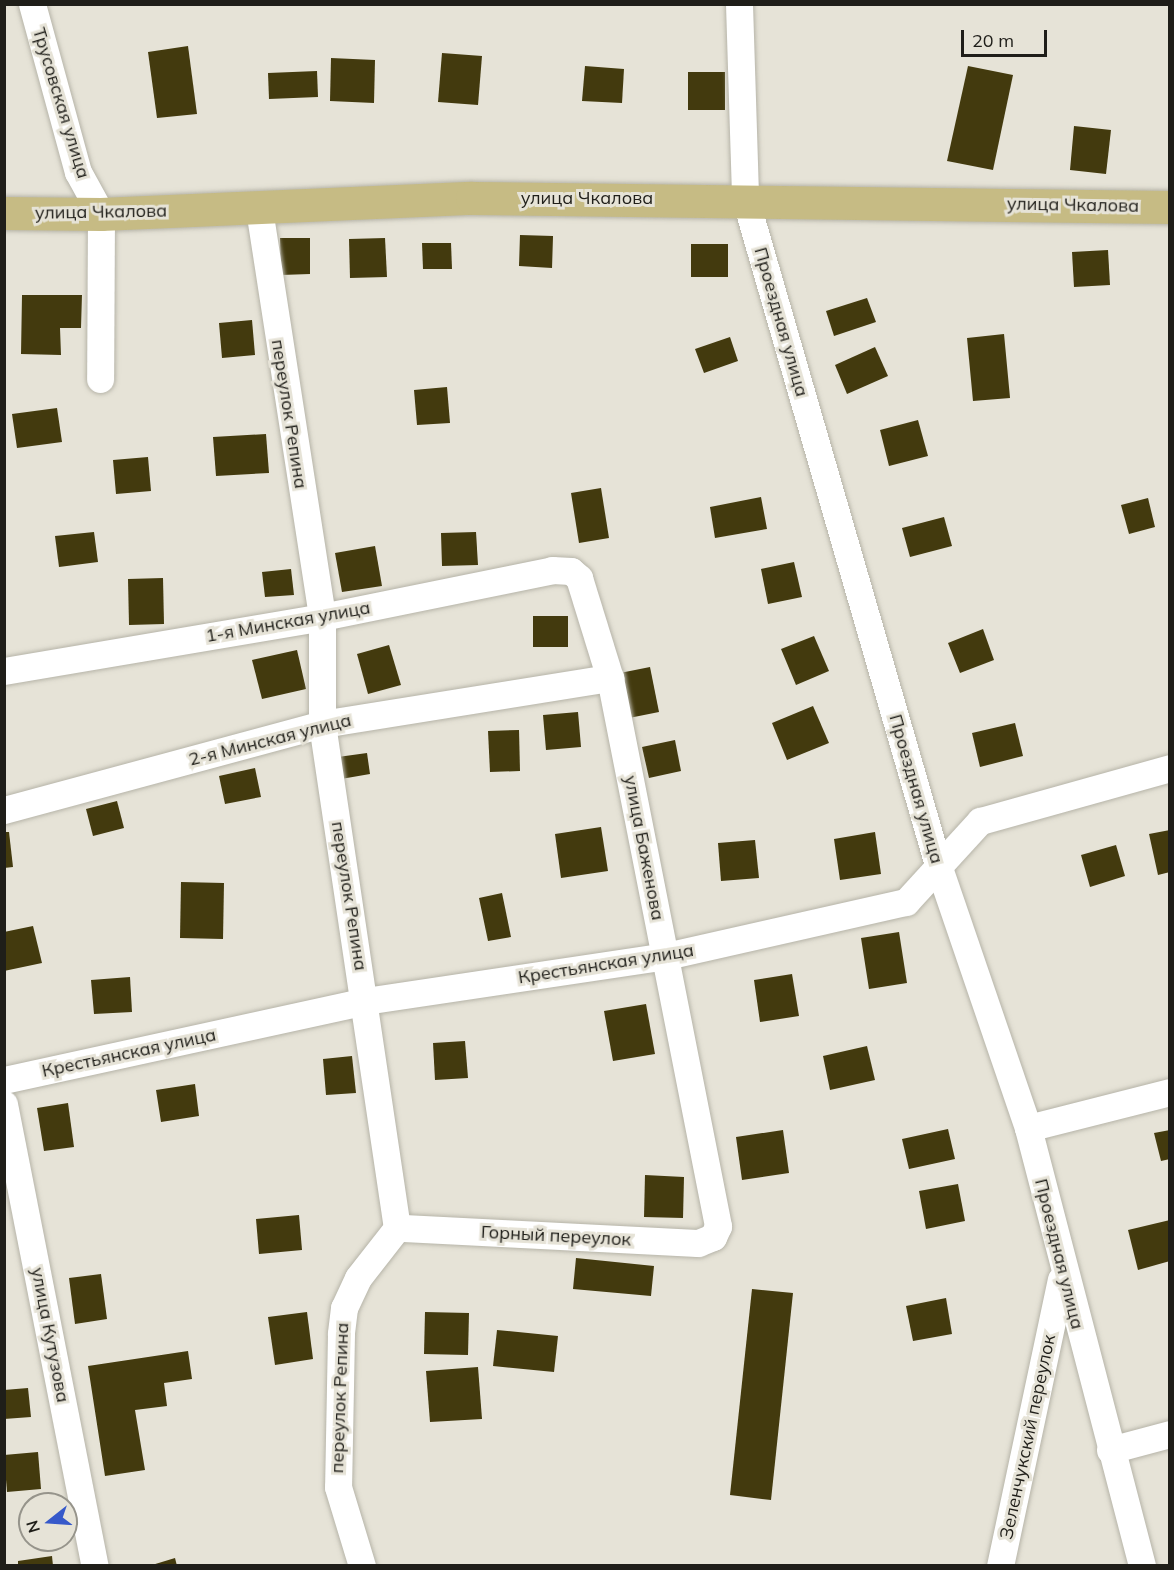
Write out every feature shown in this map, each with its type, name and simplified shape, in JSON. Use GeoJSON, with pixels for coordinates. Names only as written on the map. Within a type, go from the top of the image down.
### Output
{"type":"FeatureCollection","features":[{"type":"Feature","properties":{"kind":"main road","name":"улица Чкалова"},"geometry":{"type":"LineString","coordinates":[[4,213],[101,214],[259,209],[471,198],[745,198],[1170,207]]}},
{"type":"Feature","properties":{"kind":"street","name":"Трусовская улица"},"geometry":{"type":"LineString","coordinates":[[32,4],[78,171],[101,214],[100,379]]}},
{"type":"Feature","properties":{"kind":"street","name":"Проездная улица"},"geometry":{"type":"LineString","coordinates":[[739,4],[745,198],[938,865],[1028,1128],[1063,1273],[1142,1566]]}},
{"type":"Feature","properties":{"kind":"street","name":"переулок Репина"},"geometry":{"type":"LineString","coordinates":[[259,209],[322,617],[322,724],[397,1228],[358,1278],[343,1317],[338,1487],[362,1566]]}},
{"type":"Feature","properties":{"kind":"street","name":"1-я Минская улица"},"geometry":{"type":"LineString","coordinates":[[4,670],[322,617],[552,570],[571,571]]}},
{"type":"Feature","properties":{"kind":"street","name":"улица Баженова"},"geometry":{"type":"LineString","coordinates":[[571,571],[583,587],[610,678],[719,1216],[713,1237]]}},
{"type":"Feature","properties":{"kind":"street","name":"2-я Минская улица"},"geometry":{"type":"LineString","coordinates":[[4,810],[322,724],[610,678]]}},
{"type":"Feature","properties":{"kind":"street","name":"Крестьянская улица"},"geometry":{"type":"LineString","coordinates":[[4,1080],[365,1001],[666,956],[906,902],[980,821],[1170,768]]}},
{"type":"Feature","properties":{"kind":"street"},"geometry":{"type":"LineString","coordinates":[[1028,1128],[1170,1092]]}},
{"type":"Feature","properties":{"kind":"street","name":"улица Кутузова"},"geometry":{"type":"LineString","coordinates":[[4,1104],[95,1566]]}},
{"type":"Feature","properties":{"kind":"street","name":"Горный переулок"},"geometry":{"type":"LineString","coordinates":[[397,1228],[698,1243],[713,1237]]}},
{"type":"Feature","properties":{"kind":"street","name":"Зеленчукский переулок"},"geometry":{"type":"LineString","coordinates":[[1000,1566],[1063,1273]]}},
{"type":"Feature","properties":{"kind":"street"},"geometry":{"type":"LineString","coordinates":[[1110,1450],[1170,1434]]}},
{"type":"Feature","properties":{"kind":"building"},"geometry":{"type":"Polygon","coordinates":[[[188,46],[197,114],[157,118],[148,52],[188,46]]]}},
{"type":"Feature","properties":{"kind":"building"},"geometry":{"type":"Polygon","coordinates":[[[442,53],[482,56],[478,105],[438,102],[442,53]]]}},
{"type":"Feature","properties":{"kind":"building"},"geometry":{"type":"Polygon","coordinates":[[[331,58],[375,60],[374,103],[330,101],[331,58]]]}},
{"type":"Feature","properties":{"kind":"building"},"geometry":{"type":"Polygon","coordinates":[[[585,66],[624,69],[622,103],[582,101],[585,66]]]}},
{"type":"Feature","properties":{"kind":"building"},"geometry":{"type":"Polygon","coordinates":[[[968,66],[1013,75],[993,170],[947,161],[968,66]]]}},
{"type":"Feature","properties":{"kind":"building"},"geometry":{"type":"Polygon","coordinates":[[[317,71],[318,97],[269,99],[268,73],[317,71]]]}},
{"type":"Feature","properties":{"kind":"building"},"geometry":{"type":"Polygon","coordinates":[[[688,72],[725,72],[725,110],[688,110],[688,72]]]}},
{"type":"Feature","properties":{"kind":"building"},"geometry":{"type":"Polygon","coordinates":[[[1074,126],[1111,130],[1106,174],[1070,170],[1074,126]]]}},
{"type":"Feature","properties":{"kind":"building"},"geometry":{"type":"Polygon","coordinates":[[[520,235],[553,236],[552,268],[519,266],[520,235]]]}},
{"type":"Feature","properties":{"kind":"building"},"geometry":{"type":"Polygon","coordinates":[[[280,238],[310,238],[310,274],[281,275],[280,238]]]}},
{"type":"Feature","properties":{"kind":"building"},"geometry":{"type":"Polygon","coordinates":[[[385,238],[387,277],[350,278],[349,239],[385,238]]]}},
{"type":"Feature","properties":{"kind":"building"},"geometry":{"type":"Polygon","coordinates":[[[422,243],[451,243],[452,269],[423,269],[422,243]]]}},
{"type":"Feature","properties":{"kind":"building"},"geometry":{"type":"Polygon","coordinates":[[[691,244],[728,244],[728,277],[691,277],[691,244]]]}},
{"type":"Feature","properties":{"kind":"building"},"geometry":{"type":"Polygon","coordinates":[[[1108,250],[1110,285],[1074,287],[1072,252],[1108,250]]]}},
{"type":"Feature","properties":{"kind":"building"},"geometry":{"type":"Polygon","coordinates":[[[22,295],[82,295],[81,328],[60,328],[61,355],[21,354],[22,295]]]}},
{"type":"Feature","properties":{"kind":"building"},"geometry":{"type":"Polygon","coordinates":[[[867,298],[876,322],[834,336],[826,311],[867,298]]]}},
{"type":"Feature","properties":{"kind":"building"},"geometry":{"type":"Polygon","coordinates":[[[252,320],[255,355],[222,358],[219,323],[252,320]]]}},
{"type":"Feature","properties":{"kind":"building"},"geometry":{"type":"Polygon","coordinates":[[[1004,334],[1010,398],[973,401],[967,338],[1004,334]]]}},
{"type":"Feature","properties":{"kind":"building"},"geometry":{"type":"Polygon","coordinates":[[[730,337],[738,361],[704,373],[695,349],[730,337]]]}},
{"type":"Feature","properties":{"kind":"building"},"geometry":{"type":"Polygon","coordinates":[[[875,347],[888,376],[847,394],[835,365],[875,347]]]}},
{"type":"Feature","properties":{"kind":"building"},"geometry":{"type":"Polygon","coordinates":[[[447,387],[450,423],[417,425],[414,390],[447,387]]]}},
{"type":"Feature","properties":{"kind":"building"},"geometry":{"type":"Polygon","coordinates":[[[57,408],[62,442],[17,448],[12,414],[57,408]]]}},
{"type":"Feature","properties":{"kind":"building"},"geometry":{"type":"Polygon","coordinates":[[[918,420],[928,456],[889,466],[880,430],[918,420]]]}},
{"type":"Feature","properties":{"kind":"building"},"geometry":{"type":"Polygon","coordinates":[[[266,434],[269,473],[216,476],[213,437],[266,434]]]}},
{"type":"Feature","properties":{"kind":"building"},"geometry":{"type":"Polygon","coordinates":[[[148,457],[151,491],[116,494],[113,460],[148,457]]]}},
{"type":"Feature","properties":{"kind":"building"},"geometry":{"type":"Polygon","coordinates":[[[601,488],[609,538],[579,543],[571,493],[601,488]]]}},
{"type":"Feature","properties":{"kind":"building"},"geometry":{"type":"Polygon","coordinates":[[[761,497],[767,529],[715,538],[710,507],[761,497]]]}},
{"type":"Feature","properties":{"kind":"building"},"geometry":{"type":"Polygon","coordinates":[[[1148,498],[1155,527],[1129,534],[1121,505],[1148,498]]]}},
{"type":"Feature","properties":{"kind":"building"},"geometry":{"type":"Polygon","coordinates":[[[944,517],[952,546],[910,557],[902,528],[944,517]]]}},
{"type":"Feature","properties":{"kind":"building"},"geometry":{"type":"Polygon","coordinates":[[[94,532],[98,562],[59,567],[55,536],[94,532]]]}},
{"type":"Feature","properties":{"kind":"building"},"geometry":{"type":"Polygon","coordinates":[[[476,532],[478,565],[442,566],[441,533],[476,532]]]}},
{"type":"Feature","properties":{"kind":"building"},"geometry":{"type":"Polygon","coordinates":[[[375,546],[382,586],[342,592],[335,553],[375,546]]]}},
{"type":"Feature","properties":{"kind":"building"},"geometry":{"type":"Polygon","coordinates":[[[794,562],[802,597],[768,604],[761,569],[794,562]]]}},
{"type":"Feature","properties":{"kind":"building"},"geometry":{"type":"Polygon","coordinates":[[[291,569],[294,595],[265,597],[262,572],[291,569]]]}},
{"type":"Feature","properties":{"kind":"building"},"geometry":{"type":"Polygon","coordinates":[[[163,578],[164,624],[129,625],[128,579],[163,578]]]}},
{"type":"Feature","properties":{"kind":"building"},"geometry":{"type":"Polygon","coordinates":[[[533,616],[568,616],[568,647],[533,647],[533,616]]]}},
{"type":"Feature","properties":{"kind":"building"},"geometry":{"type":"Polygon","coordinates":[[[983,629],[994,660],[960,673],[948,643],[983,629]]]}},
{"type":"Feature","properties":{"kind":"building"},"geometry":{"type":"Polygon","coordinates":[[[814,636],[829,671],[796,685],[781,649],[814,636]]]}},
{"type":"Feature","properties":{"kind":"building"},"geometry":{"type":"Polygon","coordinates":[[[389,645],[401,685],[368,694],[357,654],[389,645]]]}},
{"type":"Feature","properties":{"kind":"building"},"geometry":{"type":"Polygon","coordinates":[[[297,650],[306,689],[262,699],[252,660],[297,650]]]}},
{"type":"Feature","properties":{"kind":"building"},"geometry":{"type":"Polygon","coordinates":[[[650,667],[659,712],[629,718],[620,673],[650,667]]]}},
{"type":"Feature","properties":{"kind":"building"},"geometry":{"type":"Polygon","coordinates":[[[813,706],[829,743],[787,760],[772,723],[813,706]]]}},
{"type":"Feature","properties":{"kind":"building"},"geometry":{"type":"Polygon","coordinates":[[[578,712],[581,747],[546,750],[543,715],[578,712]]]}},
{"type":"Feature","properties":{"kind":"building"},"geometry":{"type":"Polygon","coordinates":[[[1015,723],[1023,756],[980,767],[972,733],[1015,723]]]}},
{"type":"Feature","properties":{"kind":"building"},"geometry":{"type":"Polygon","coordinates":[[[519,730],[520,771],[490,772],[488,731],[519,730]]]}},
{"type":"Feature","properties":{"kind":"building"},"geometry":{"type":"Polygon","coordinates":[[[675,740],[681,771],[649,778],[642,747],[675,740]]]}},
{"type":"Feature","properties":{"kind":"building"},"geometry":{"type":"Polygon","coordinates":[[[367,753],[370,774],[341,779],[338,757],[367,753]]]}},
{"type":"Feature","properties":{"kind":"building"},"geometry":{"type":"Polygon","coordinates":[[[255,768],[261,797],[225,804],[219,776],[255,768]]]}},
{"type":"Feature","properties":{"kind":"building"},"geometry":{"type":"Polygon","coordinates":[[[117,801],[124,828],[93,836],[86,809],[117,801]]]}},
{"type":"Feature","properties":{"kind":"building"},"geometry":{"type":"Polygon","coordinates":[[[601,827],[608,871],[561,878],[555,834],[601,827]]]}},
{"type":"Feature","properties":{"kind":"building"},"geometry":{"type":"Polygon","coordinates":[[[1170,830],[1170,872],[1158,875],[1149,834],[1170,830]]]}},
{"type":"Feature","properties":{"kind":"building"},"geometry":{"type":"Polygon","coordinates":[[[4,832],[9,832],[13,867],[4,868],[4,832]]]}},
{"type":"Feature","properties":{"kind":"building"},"geometry":{"type":"Polygon","coordinates":[[[875,832],[881,874],[840,880],[834,839],[875,832]]]}},
{"type":"Feature","properties":{"kind":"building"},"geometry":{"type":"Polygon","coordinates":[[[755,840],[759,878],[721,881],[718,843],[755,840]]]}},
{"type":"Feature","properties":{"kind":"building"},"geometry":{"type":"Polygon","coordinates":[[[1116,845],[1125,876],[1090,887],[1081,855],[1116,845]]]}},
{"type":"Feature","properties":{"kind":"building"},"geometry":{"type":"Polygon","coordinates":[[[181,882],[224,883],[223,939],[180,938],[181,882]]]}},
{"type":"Feature","properties":{"kind":"building"},"geometry":{"type":"Polygon","coordinates":[[[502,893],[511,937],[488,941],[479,898],[502,893]]]}},
{"type":"Feature","properties":{"kind":"building"},"geometry":{"type":"Polygon","coordinates":[[[33,926],[42,963],[4,971],[4,932],[33,926]]]}},
{"type":"Feature","properties":{"kind":"building"},"geometry":{"type":"Polygon","coordinates":[[[899,932],[907,983],[869,989],[861,938],[899,932]]]}},
{"type":"Feature","properties":{"kind":"building"},"geometry":{"type":"Polygon","coordinates":[[[792,974],[799,1016],[760,1022],[754,980],[792,974]]]}},
{"type":"Feature","properties":{"kind":"building"},"geometry":{"type":"Polygon","coordinates":[[[130,977],[132,1012],[94,1014],[91,980],[130,977]]]}},
{"type":"Feature","properties":{"kind":"building"},"geometry":{"type":"Polygon","coordinates":[[[646,1004],[655,1054],[613,1061],[604,1011],[646,1004]]]}},
{"type":"Feature","properties":{"kind":"building"},"geometry":{"type":"Polygon","coordinates":[[[465,1041],[468,1078],[435,1080],[433,1043],[465,1041]]]}},
{"type":"Feature","properties":{"kind":"building"},"geometry":{"type":"Polygon","coordinates":[[[867,1046],[875,1080],[830,1090],[823,1056],[867,1046]]]}},
{"type":"Feature","properties":{"kind":"building"},"geometry":{"type":"Polygon","coordinates":[[[352,1056],[356,1093],[326,1095],[323,1059],[352,1056]]]}},
{"type":"Feature","properties":{"kind":"building"},"geometry":{"type":"Polygon","coordinates":[[[195,1084],[199,1116],[161,1122],[156,1090],[195,1084]]]}},
{"type":"Feature","properties":{"kind":"building"},"geometry":{"type":"Polygon","coordinates":[[[68,1103],[74,1147],[44,1151],[37,1108],[68,1103]]]}},
{"type":"Feature","properties":{"kind":"building"},"geometry":{"type":"Polygon","coordinates":[[[948,1129],[955,1159],[909,1169],[902,1139],[948,1129]]]}},
{"type":"Feature","properties":{"kind":"building"},"geometry":{"type":"Polygon","coordinates":[[[783,1130],[789,1173],[742,1180],[736,1137],[783,1130]]]}},
{"type":"Feature","properties":{"kind":"building"},"geometry":{"type":"Polygon","coordinates":[[[1170,1130],[1170,1159],[1161,1161],[1154,1133],[1170,1130]]]}},
{"type":"Feature","properties":{"kind":"building"},"geometry":{"type":"Polygon","coordinates":[[[645,1175],[684,1177],[683,1218],[644,1217],[645,1175]]]}},
{"type":"Feature","properties":{"kind":"building"},"geometry":{"type":"Polygon","coordinates":[[[958,1184],[965,1221],[926,1229],[919,1191],[958,1184]]]}},
{"type":"Feature","properties":{"kind":"building"},"geometry":{"type":"Polygon","coordinates":[[[299,1215],[302,1250],[259,1254],[256,1219],[299,1215]]]}},
{"type":"Feature","properties":{"kind":"building"},"geometry":{"type":"Polygon","coordinates":[[[1170,1220],[1170,1261],[1138,1270],[1128,1230],[1170,1220]]]}},
{"type":"Feature","properties":{"kind":"building"},"geometry":{"type":"Polygon","coordinates":[[[576,1258],[654,1266],[651,1296],[573,1289],[576,1258]]]}},
{"type":"Feature","properties":{"kind":"building"},"geometry":{"type":"Polygon","coordinates":[[[101,1274],[107,1319],[75,1324],[69,1278],[101,1274]]]}},
{"type":"Feature","properties":{"kind":"building"},"geometry":{"type":"Polygon","coordinates":[[[752,1289],[793,1293],[771,1500],[730,1495],[752,1289]]]}},
{"type":"Feature","properties":{"kind":"building"},"geometry":{"type":"Polygon","coordinates":[[[946,1298],[952,1334],[913,1341],[906,1306],[946,1298]]]}},
{"type":"Feature","properties":{"kind":"building"},"geometry":{"type":"Polygon","coordinates":[[[307,1312],[313,1359],[275,1365],[268,1317],[307,1312]]]}},
{"type":"Feature","properties":{"kind":"building"},"geometry":{"type":"Polygon","coordinates":[[[425,1312],[469,1313],[468,1355],[424,1354],[425,1312]]]}},
{"type":"Feature","properties":{"kind":"building"},"geometry":{"type":"Polygon","coordinates":[[[497,1330],[558,1336],[554,1372],[493,1366],[497,1330]]]}},
{"type":"Feature","properties":{"kind":"building"},"geometry":{"type":"Polygon","coordinates":[[[188,1351],[192,1379],[164,1383],[167,1406],[135,1410],[145,1470],[105,1476],[88,1366],[188,1351]]]}},
{"type":"Feature","properties":{"kind":"building"},"geometry":{"type":"Polygon","coordinates":[[[478,1367],[482,1419],[430,1422],[426,1371],[478,1367]]]}},
{"type":"Feature","properties":{"kind":"building"},"geometry":{"type":"Polygon","coordinates":[[[28,1388],[31,1417],[4,1419],[4,1390],[28,1388]]]}},
{"type":"Feature","properties":{"kind":"building"},"geometry":{"type":"Polygon","coordinates":[[[38,1452],[41,1489],[7,1492],[4,1455],[38,1452]]]}},
{"type":"Feature","properties":{"kind":"building"},"geometry":{"type":"Polygon","coordinates":[[[52,1556],[53,1566],[18,1566],[18,1561],[52,1556]]]}},
{"type":"Feature","properties":{"kind":"building"},"geometry":{"type":"Polygon","coordinates":[[[175,1558],[177,1566],[152,1566],[152,1565],[175,1558]]]}}]}
